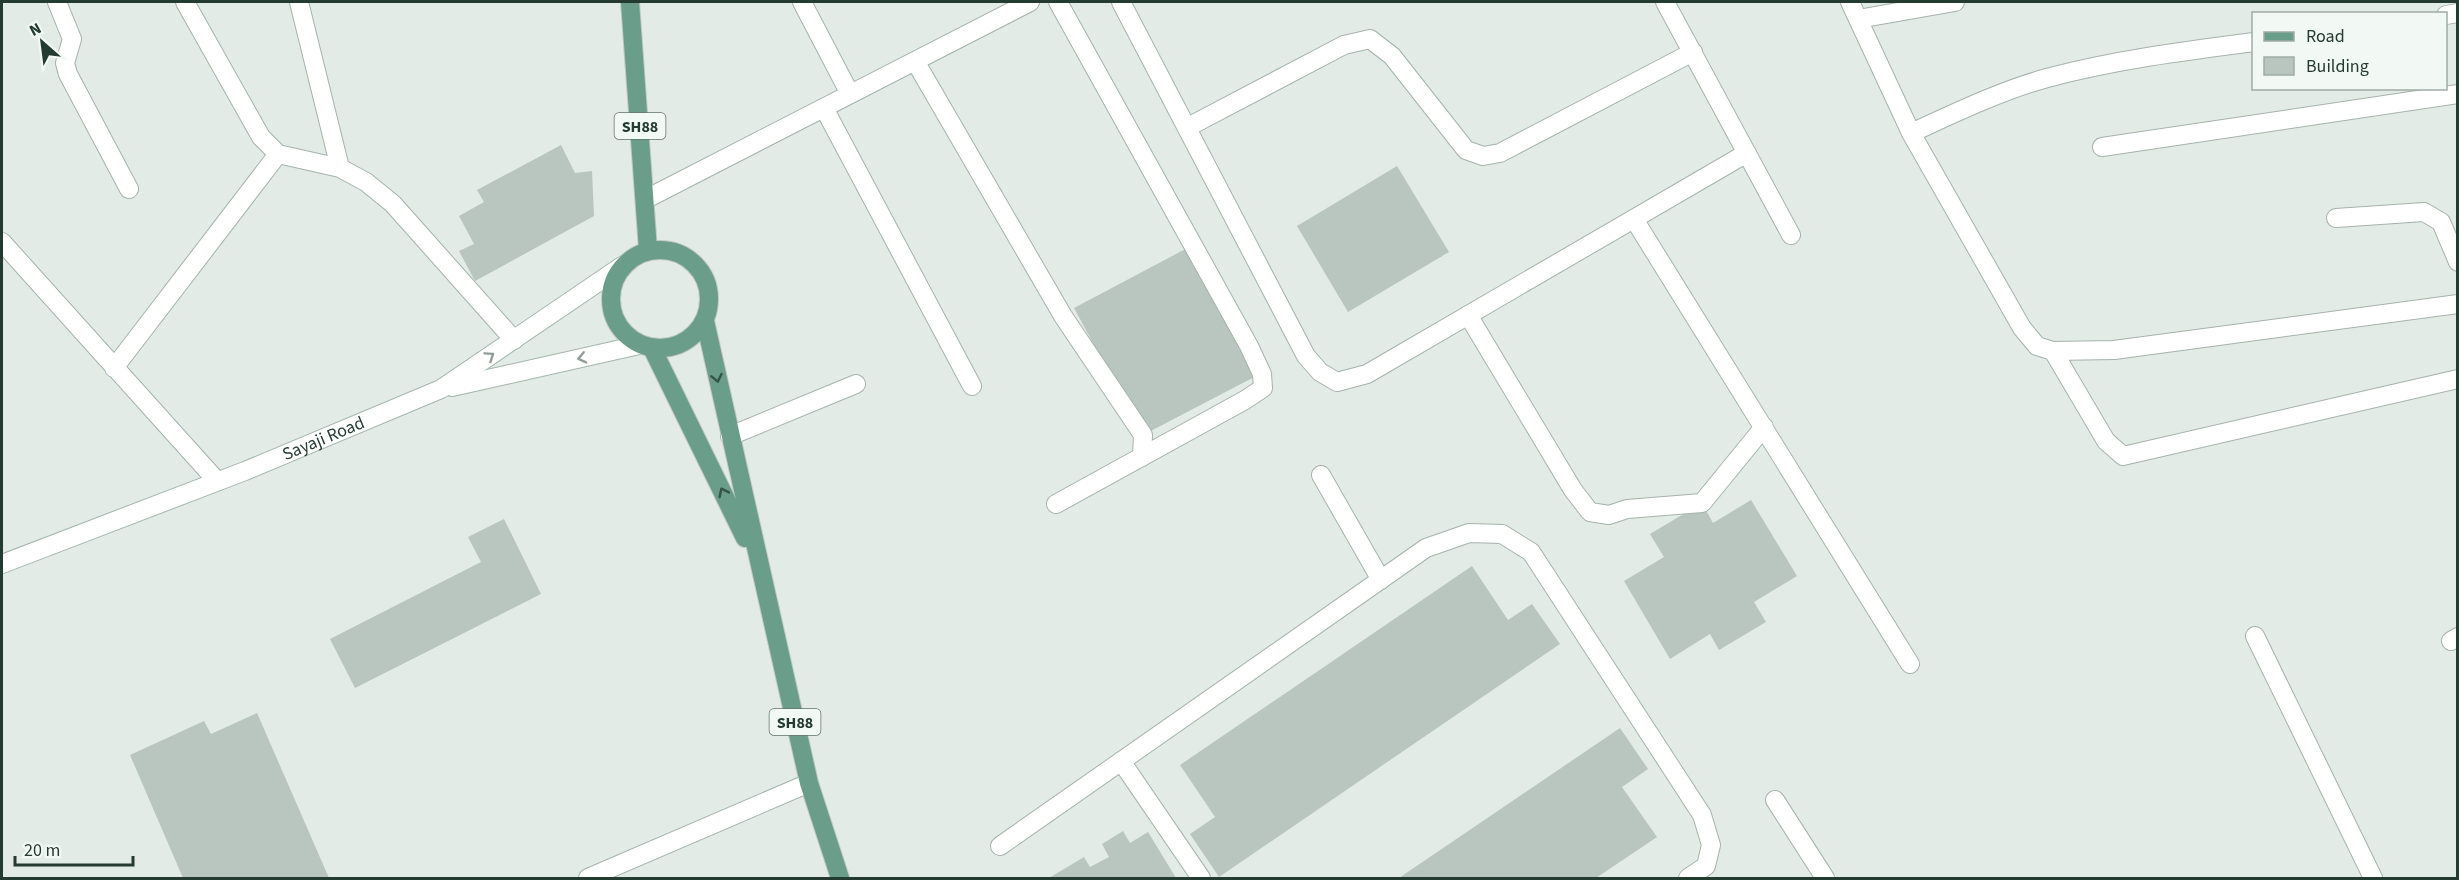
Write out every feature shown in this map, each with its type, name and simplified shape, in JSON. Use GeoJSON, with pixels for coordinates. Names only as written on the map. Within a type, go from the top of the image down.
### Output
{"type":"FeatureCollection","features":[{"type":"Feature","properties":{"kind":"main road","name":"SH88"},"geometry":{"type":"LineString","coordinates":[[630,2],[648,250]]}},
{"type":"Feature","properties":{"kind":"main road"},"geometry":{"type":"LineString","coordinates":[[648,250],[676,252],[698,268],[709,294],[705,321],[692,337],[673,347],[646,347],[616,324],[610,295],[622,266],[648,250]]}},
{"type":"Feature","properties":{"kind":"main road","name":"SH88"},"geometry":{"type":"LineString","coordinates":[[705,321],[809,783],[840,879]]}},
{"type":"Feature","properties":{"kind":"main road","name":"SH88"},"geometry":{"type":"LineString","coordinates":[[646,347],[758,563]]}},
{"type":"Feature","properties":{"kind":"street"},"geometry":{"type":"LineString","coordinates":[[57,2],[72,39],[65,63],[68,74],[129,189]]}},
{"type":"Feature","properties":{"kind":"street"},"geometry":{"type":"LineString","coordinates":[[185,2],[261,137],[278,153],[340,168],[366,182],[393,204],[514,340]]}},
{"type":"Feature","properties":{"kind":"street"},"geometry":{"type":"LineString","coordinates":[[298,2],[340,168]]}},
{"type":"Feature","properties":{"kind":"street"},"geometry":{"type":"LineString","coordinates":[[802,2],[850,94]]}},
{"type":"Feature","properties":{"kind":"street"},"geometry":{"type":"LineString","coordinates":[[646,198],[1030,2]]}},
{"type":"Feature","properties":{"kind":"street"},"geometry":{"type":"LineString","coordinates":[[1056,504],[1263,388],[1262,374],[1058,2]]}},
{"type":"Feature","properties":{"kind":"street"},"geometry":{"type":"LineString","coordinates":[[1121,2],[1306,356],[1320,372],[1337,382],[1367,374],[1747,153]]}},
{"type":"Feature","properties":{"kind":"street"},"geometry":{"type":"LineString","coordinates":[[1665,2],[1791,235]]}},
{"type":"Feature","properties":{"kind":"street"},"geometry":{"type":"LineString","coordinates":[[1850,2],[1911,133],[2022,328],[2037,346],[2053,351],[2114,350],[2457,304]]}},
{"type":"Feature","properties":{"kind":"street"},"geometry":{"type":"LineString","coordinates":[[1858,19],[1955,2]]}},
{"type":"Feature","properties":{"kind":"street"},"geometry":{"type":"LineString","coordinates":[[1188,127],[1344,45],[1370,39],[1392,56],[1466,150],[1483,156],[1500,153],[1693,52]]}},
{"type":"Feature","properties":{"kind":"street"},"geometry":{"type":"LineString","coordinates":[[1911,133],[1969,107],[2045,79],[2136,58],[2252,42]]}},
{"type":"Feature","properties":{"kind":"street"},"geometry":{"type":"LineString","coordinates":[[915,61],[1062,316],[1143,435],[1142,457]]}},
{"type":"Feature","properties":{"kind":"street"},"geometry":{"type":"LineString","coordinates":[[2102,147],[2457,94]]}},
{"type":"Feature","properties":{"kind":"street"},"geometry":{"type":"LineString","coordinates":[[824,108],[972,386]]}},
{"type":"Feature","properties":{"kind":"street"},"geometry":{"type":"LineString","coordinates":[[114,368],[278,153]]}},
{"type":"Feature","properties":{"kind":"street"},"geometry":{"type":"LineString","coordinates":[[2336,218],[2424,212],[2441,222],[2457,262]]}},
{"type":"Feature","properties":{"kind":"street"},"geometry":{"type":"LineString","coordinates":[[1634,219],[1911,664]]}},
{"type":"Feature","properties":{"kind":"street"},"geometry":{"type":"LineString","coordinates":[[2,243],[217,481]]}},
{"type":"Feature","properties":{"kind":"street","name":"Sayaji Road"},"geometry":{"type":"LineString","coordinates":[[2,564],[217,481],[441,389],[622,266]]}},
{"type":"Feature","properties":{"kind":"street"},"geometry":{"type":"LineString","coordinates":[[1468,315],[1573,490],[1590,512],[1609,515],[1627,509],[1702,503],[1764,427]]}},
{"type":"Feature","properties":{"kind":"street"},"geometry":{"type":"LineString","coordinates":[[441,389],[646,347]]}},
{"type":"Feature","properties":{"kind":"street"},"geometry":{"type":"LineString","coordinates":[[2053,351],[2106,441],[2123,456],[2457,379]]}},
{"type":"Feature","properties":{"kind":"street"},"geometry":{"type":"LineString","coordinates":[[730,436],[856,384]]}},
{"type":"Feature","properties":{"kind":"street"},"geometry":{"type":"LineString","coordinates":[[1321,476],[1381,580]]}},
{"type":"Feature","properties":{"kind":"street"},"geometry":{"type":"LineString","coordinates":[[1000,846],[1426,548],[1469,533],[1502,534],[1531,552],[1702,816],[1711,845],[1706,866],[1688,879]]}},
{"type":"Feature","properties":{"kind":"street"},"geometry":{"type":"LineString","coordinates":[[2255,636],[2373,879]]}},
{"type":"Feature","properties":{"kind":"street"},"geometry":{"type":"LineString","coordinates":[[1121,761],[1201,879]]}},
{"type":"Feature","properties":{"kind":"street"},"geometry":{"type":"LineString","coordinates":[[588,879],[809,783]]}},
{"type":"Feature","properties":{"kind":"street"},"geometry":{"type":"LineString","coordinates":[[1775,800],[1825,879]]}},
{"type":"Feature","properties":{"kind":"building"},"geometry":{"type":"Polygon","coordinates":[[[561,145],[575,173],[592,171],[594,216],[475,281],[459,251],[474,244],[459,216],[484,202],[477,190],[561,145]]]}},
{"type":"Feature","properties":{"kind":"building"},"geometry":{"type":"Polygon","coordinates":[[[1397,166],[1449,252],[1348,312],[1297,226],[1397,166]]]}},
{"type":"Feature","properties":{"kind":"building"},"geometry":{"type":"Polygon","coordinates":[[[1193,245],[1262,373],[1143,435],[1074,308],[1193,245]]]}},
{"type":"Feature","properties":{"kind":"building"},"geometry":{"type":"Polygon","coordinates":[[[1751,500],[1797,576],[1754,602],[1766,622],[1719,650],[1710,634],[1670,659],[1624,581],[1664,557],[1650,534],[1702,503],[1713,523],[1751,500]]]}},
{"type":"Feature","properties":{"kind":"building"},"geometry":{"type":"Polygon","coordinates":[[[504,519],[541,594],[355,688],[330,639],[481,562],[468,537],[504,519]]]}},
{"type":"Feature","properties":{"kind":"building"},"geometry":{"type":"Polygon","coordinates":[[[1472,566],[1508,620],[1532,604],[1560,644],[1219,877],[1190,834],[1215,817],[1180,765],[1472,566]]]}},
{"type":"Feature","properties":{"kind":"building"},"geometry":{"type":"Polygon","coordinates":[[[257,713],[329,878],[183,878],[130,755],[204,721],[211,734],[257,713]]]}},
{"type":"Feature","properties":{"kind":"building"},"geometry":{"type":"Polygon","coordinates":[[[1620,728],[1648,769],[1622,787],[1657,837],[1596,878],[1399,878],[1620,728]]]}},
{"type":"Feature","properties":{"kind":"building"},"geometry":{"type":"Polygon","coordinates":[[[1123,831],[1130,843],[1148,832],[1176,878],[1049,878],[1084,857],[1090,867],[1109,857],[1102,844],[1123,831]]]}}]}
